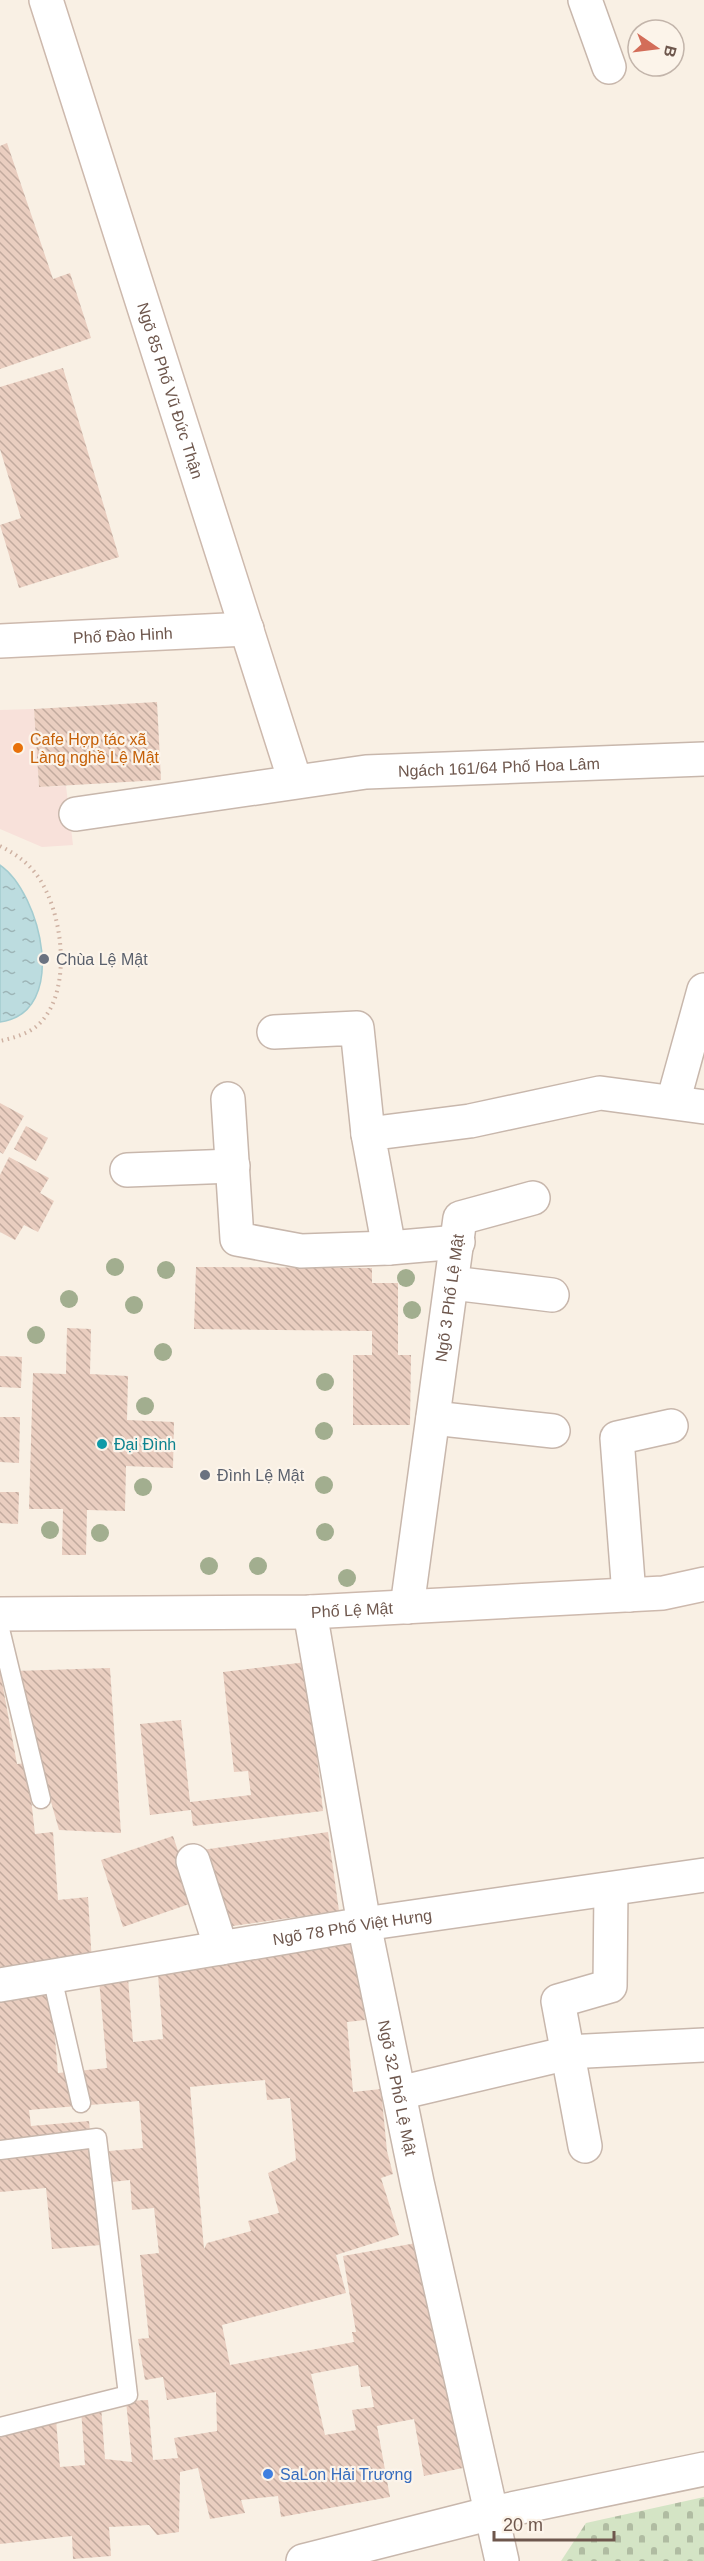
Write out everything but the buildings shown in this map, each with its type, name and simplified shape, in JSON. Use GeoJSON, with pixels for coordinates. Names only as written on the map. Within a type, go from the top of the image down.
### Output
{"type":"FeatureCollection","features":[{"type":"Feature","properties":{"kind":"street","name":"Ngõ 85 Phố Vũ Đức Thận"},"geometry":{"type":"LineString","coordinates":[[46,0],[295,781]]}},
{"type":"Feature","properties":{"kind":"street"},"geometry":{"type":"LineString","coordinates":[[585,0],[609,67]]}},
{"type":"Feature","properties":{"kind":"street","name":"Phố Đào Hinh"},"geometry":{"type":"LineString","coordinates":[[0,641],[247,629]]}},
{"type":"Feature","properties":{"kind":"street","name":"Ngách 161/64 Phố Hoa Lâm"},"geometry":{"type":"LineString","coordinates":[[76,814],[366,772],[704,759]]}},
{"type":"Feature","properties":{"kind":"street"},"geometry":{"type":"LineString","coordinates":[[368,1134],[470,1121],[600,1093],[688,1105],[704,990]]}},
{"type":"Feature","properties":{"kind":"street"},"geometry":{"type":"LineString","coordinates":[[274,1032],[357,1028],[368,1134],[390,1248]]}},
{"type":"Feature","properties":{"kind":"street","name":"Ngõ 3 Phố Lệ Mật"},"geometry":{"type":"LineString","coordinates":[[228,1099],[237,1239],[301,1251],[390,1248],[458,1242],[406,1606]]}},
{"type":"Feature","properties":{"kind":"street"},"geometry":{"type":"LineString","coordinates":[[127,1170],[233,1167]]}},
{"type":"Feature","properties":{"kind":"street"},"geometry":{"type":"LineString","coordinates":[[458,1242],[460,1218],[533,1198]]}},
{"type":"Feature","properties":{"kind":"street"},"geometry":{"type":"LineString","coordinates":[[452,1283],[552,1296]]}},
{"type":"Feature","properties":{"kind":"street"},"geometry":{"type":"LineString","coordinates":[[433,1418],[553,1431]]}},
{"type":"Feature","properties":{"kind":"street"},"geometry":{"type":"LineString","coordinates":[[629,1595],[617,1438],[671,1426]]}},
{"type":"Feature","properties":{"kind":"street","name":"Phố Lệ Mật"},"geometry":{"type":"LineString","coordinates":[[0,1614],[310,1612],[663,1593],[704,1584]]}},
{"type":"Feature","properties":{"kind":"street","name":"Ngõ 32 Phố Lệ Mật"},"geometry":{"type":"LineString","coordinates":[[310,1612],[364,1923],[502,2561]]}},
{"type":"Feature","properties":{"kind":"street"},"geometry":{"type":"LineString","coordinates":[[193,1861],[221,1948]]}},
{"type":"Feature","properties":{"kind":"street","name":"Ngõ 78 Phố Việt Hưng"},"geometry":{"type":"LineString","coordinates":[[0,1985],[364,1923],[704,1875]]}},
{"type":"Feature","properties":{"kind":"street"},"geometry":{"type":"LineString","coordinates":[[585,2146],[558,2001],[610,1986],[610,1889]]}},
{"type":"Feature","properties":{"kind":"street"},"geometry":{"type":"LineString","coordinates":[[399,2093],[567,2052],[704,2045]]}},
{"type":"Feature","properties":{"kind":"street"},"geometry":{"type":"LineString","coordinates":[[303,2561],[492,2513],[704,2469]]}},
{"type":"Feature","properties":{"kind":"lane"},"geometry":{"type":"LineString","coordinates":[[0,1629],[41,1799]]}},
{"type":"Feature","properties":{"kind":"lane"},"geometry":{"type":"LineString","coordinates":[[52,1977],[81,2103]]}},
{"type":"Feature","properties":{"kind":"lane"},"geometry":{"type":"LineString","coordinates":[[0,2150],[96,2138],[128,2395],[0,2427]]}},
{"type":"Feature","properties":{"kind":"path"},"geometry":{"type":"LineString","coordinates":[[0,846],[26,863],[45,889],[52,904],[61,955],[57,992],[49,1010],[38,1025],[0,1041]]}},
{"type":"Feature","properties":{"kind":"shaded area","name":"Cafe Hợp tác xã Làng nghề Lệ Mật"},"geometry":{"type":"Polygon","coordinates":[[[34,709],[39,787],[66,786],[73,845],[42,847],[0,829],[0,710],[34,709]]]}},
{"type":"Feature","properties":{"kind":"green space"},"geometry":{"type":"Polygon","coordinates":[[[704,2497],[704,2561],[561,2561],[586,2523],[704,2497]]]}},
{"type":"Feature","properties":{"kind":"water"},"geometry":{"type":"Polygon","coordinates":[[[0,865],[15,879],[27,900],[42,951],[42,976],[35,998],[22,1014],[0,1022],[0,865]]]}},
{"type":"Feature","properties":{"kind":"place","name":"Cafe Hợp tác xã Làng nghề Lệ Mật"},"geometry":{"type":"Point","coordinates":[18,748]}},
{"type":"Feature","properties":{"kind":"place","name":"Chùa Lệ Mật"},"geometry":{"type":"Point","coordinates":[44,959]}},
{"type":"Feature","properties":{"kind":"place","name":"Đại Đình"},"geometry":{"type":"Point","coordinates":[102,1444]}},
{"type":"Feature","properties":{"kind":"place","name":"Đình Lệ Mật"},"geometry":{"type":"Point","coordinates":[205,1475]}},
{"type":"Feature","properties":{"kind":"place","name":"SaLon Hải Trương"},"geometry":{"type":"Point","coordinates":[268,2474]}}]}
